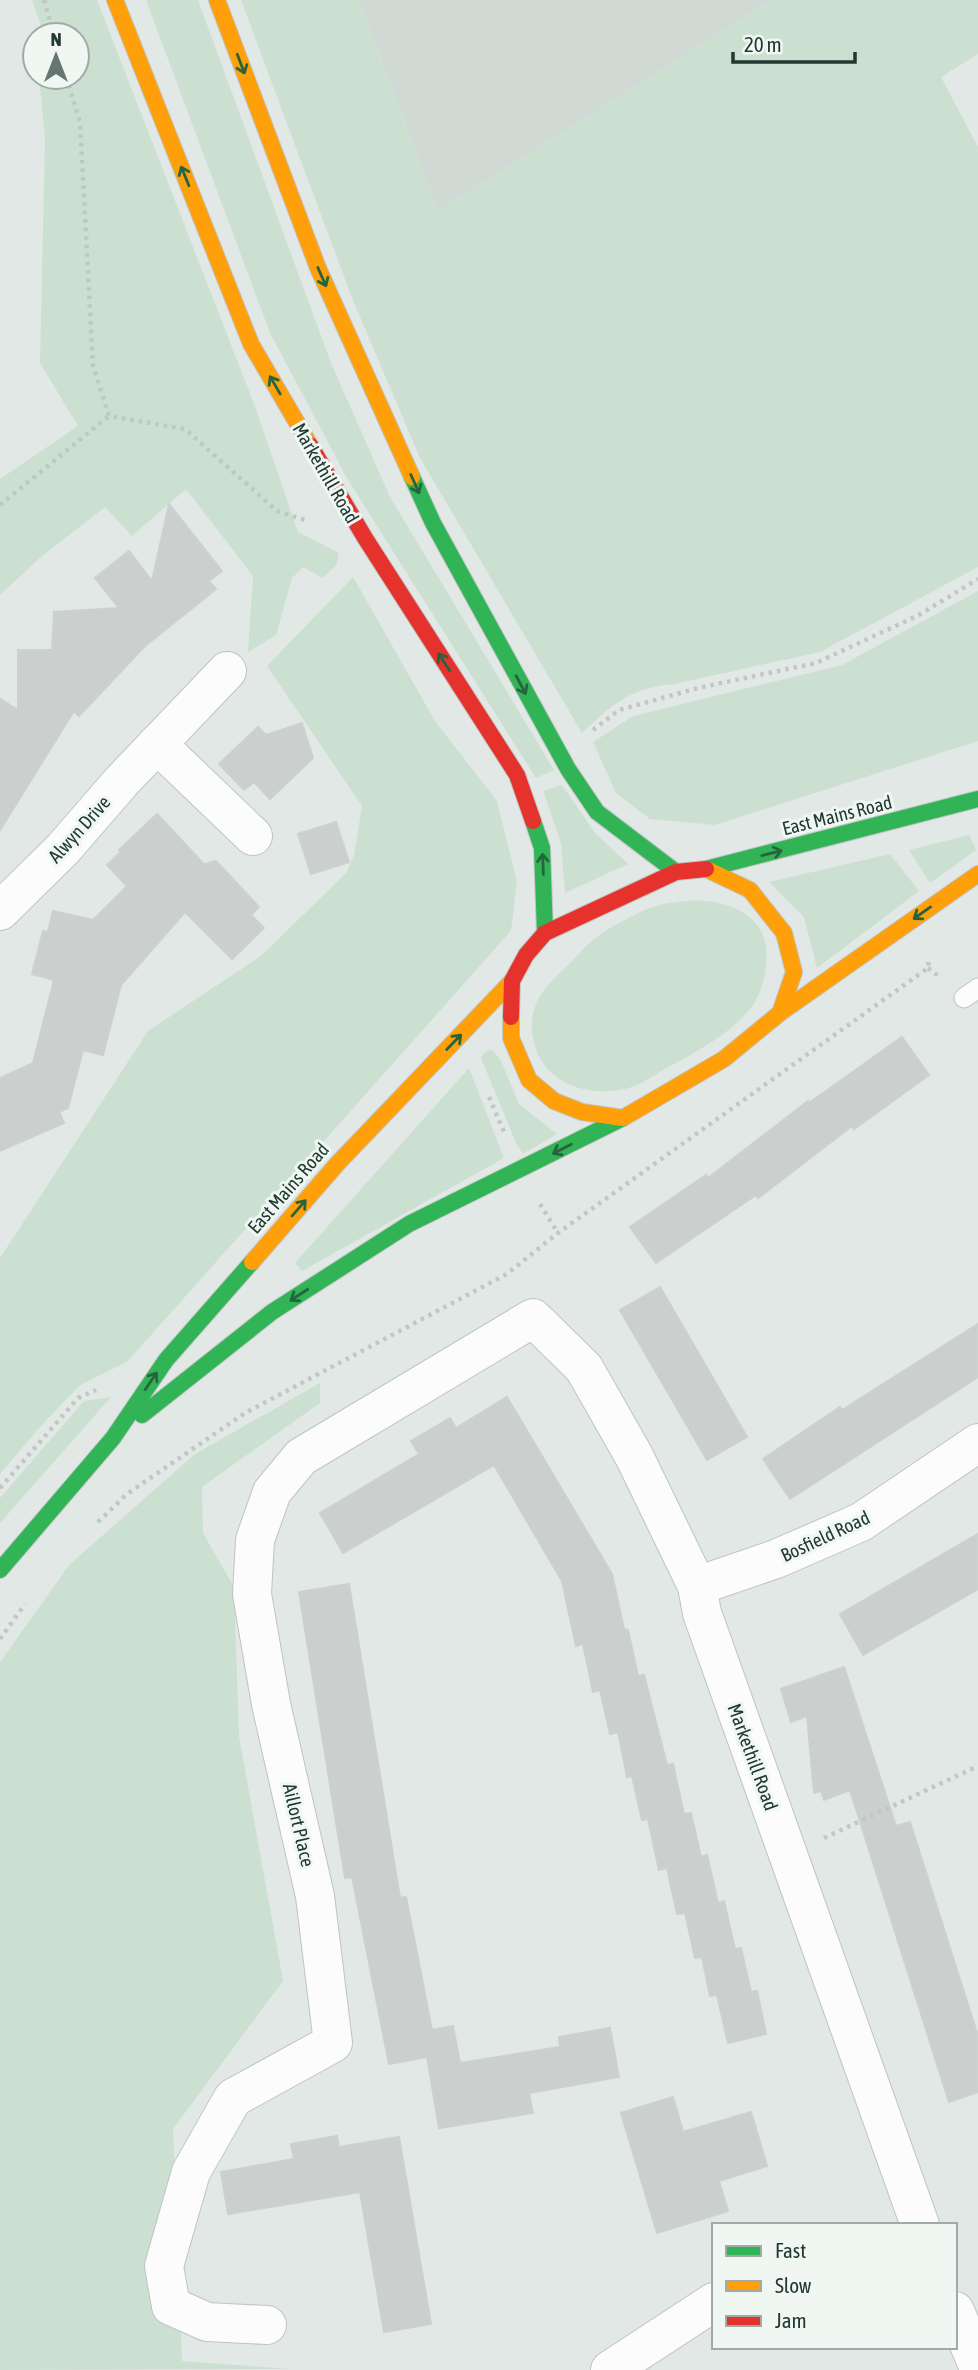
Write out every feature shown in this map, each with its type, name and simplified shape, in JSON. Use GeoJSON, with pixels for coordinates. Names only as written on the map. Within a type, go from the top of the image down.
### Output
{"type":"FeatureCollection","features":[{"type":"Feature","properties":{"kind":"main road","name":"Markethill Road"},"geometry":{"type":"LineString","coordinates":[[115,0],[251,344],[365,538],[517,775],[542,848],[545,933]]}},
{"type":"Feature","properties":{"kind":"main road"},"geometry":{"type":"LineString","coordinates":[[217,0],[318,268],[433,523],[559,757],[597,812],[676,872]]}},
{"type":"Feature","properties":{"kind":"main road","name":"East Mains Road"},"geometry":{"type":"LineString","coordinates":[[0,1570],[113,1438],[166,1360],[329,1173],[512,981],[526,955],[545,933],[676,872],[706,869],[978,799]]}},
{"type":"Feature","properties":{"kind":"main road"},"geometry":{"type":"LineString","coordinates":[[706,869],[750,890],[784,933],[794,972],[780,1013]]}},
{"type":"Feature","properties":{"kind":"main road"},"geometry":{"type":"LineString","coordinates":[[780,1013],[978,874]]}},
{"type":"Feature","properties":{"kind":"main road"},"geometry":{"type":"LineString","coordinates":[[512,981],[511,1038],[529,1080],[554,1101],[582,1112],[623,1118]]}},
{"type":"Feature","properties":{"kind":"main road","name":"East Mains Road"},"geometry":{"type":"LineString","coordinates":[[113,1438],[272,1312],[410,1224],[623,1118],[724,1059],[780,1013]]}},
{"type":"Feature","properties":{"kind":"street","name":"Alwyn Drive"},"geometry":{"type":"LineString","coordinates":[[0,911],[64,849],[121,782],[227,671]]}},
{"type":"Feature","properties":{"kind":"street"},"geometry":{"type":"LineString","coordinates":[[157,744],[253,836]]}},
{"type":"Feature","properties":{"kind":"street","name":"Markethill Road"},"geometry":{"type":"LineString","coordinates":[[533,1318],[584,1368],[634,1456],[696,1586],[702,1613],[919,2223]]}},
{"type":"Feature","properties":{"kind":"street","name":"Aillort Place"},"geometry":{"type":"LineString","coordinates":[[267,2325],[207,2322],[172,2306],[164,2266],[191,2172],[233,2098],[333,2043],[315,1896],[271,1704],[252,1594],[255,1540],[272,1492],[301,1457],[533,1318]]}},
{"type":"Feature","properties":{"kind":"street","name":"Bosfield Road"},"geometry":{"type":"LineString","coordinates":[[696,1586],[776,1559],[861,1522],[978,1443]]}},
{"type":"Feature","properties":{"kind":"street"},"geometry":{"type":"LineString","coordinates":[[610,2370],[712,2303]]}},
{"type":"Feature","properties":{"kind":"street"},"geometry":{"type":"LineString","coordinates":[[957,2316],[978,2366]]}},
{"type":"Feature","properties":{"kind":"path"},"geometry":{"type":"LineString","coordinates":[[44,0],[50,21]]}},
{"type":"Feature","properties":{"kind":"path"},"geometry":{"type":"LineString","coordinates":[[70,91],[80,122],[93,366],[109,416]]}},
{"type":"Feature","properties":{"kind":"path"},"geometry":{"type":"LineString","coordinates":[[0,505],[109,416],[185,429],[278,511],[365,538]]}},
{"type":"Feature","properties":{"kind":"path"},"geometry":{"type":"LineString","coordinates":[[559,757],[619,710],[698,688],[816,663],[919,615],[978,579]]}},
{"type":"Feature","properties":{"kind":"path"},"geometry":{"type":"LineString","coordinates":[[90,1530],[127,1494],[245,1413],[507,1274],[558,1233],[928,968]]}},
{"type":"Feature","properties":{"kind":"path"},"geometry":{"type":"LineString","coordinates":[[0,1639],[30,1597]]}},
{"type":"Feature","properties":{"kind":"path"},"geometry":{"type":"LineString","coordinates":[[788,1854],[978,1766]]}},
{"type":"Feature","properties":{"kind":"shaded area"},"geometry":{"type":"Polygon","coordinates":[[[359,0],[772,0],[438,211],[359,0]]]}},
{"type":"Feature","properties":{"kind":"green space"},"geometry":{"type":"Polygon","coordinates":[[[32,0],[97,0],[256,409],[298,532],[339,553],[336,566],[322,578],[303,567],[292,578],[276,635],[248,652],[253,576],[186,489],[132,536],[105,507],[41,557],[0,595],[0,479],[78,426],[40,363],[45,138],[40,91],[91,91],[91,21],[39,21],[32,0]]]}},
{"type":"Feature","properties":{"kind":"green space"},"geometry":{"type":"Polygon","coordinates":[[[146,0],[198,0],[331,363],[390,497],[554,770],[536,778],[348,480],[270,333],[146,0]]]}},
{"type":"Feature","properties":{"kind":"green space"},"geometry":{"type":"Polygon","coordinates":[[[241,0],[359,0],[438,211],[772,0],[978,0],[978,54],[941,77],[978,147],[978,567],[820,652],[634,693],[613,706],[582,733],[420,458],[352,298],[241,0]]]}},
{"type":"Feature","properties":{"kind":"green space"},"geometry":{"type":"Polygon","coordinates":[[[353,577],[435,721],[497,801],[517,881],[511,931],[127,1362],[80,1385],[0,1474],[0,1258],[148,1031],[261,956],[346,873],[354,856],[362,806],[267,666],[353,577]]]}},
{"type":"Feature","properties":{"kind":"green space"},"geometry":{"type":"Polygon","coordinates":[[[978,591],[978,741],[715,825],[650,819],[616,793],[593,742],[633,716],[842,665],[978,591]]]}},
{"type":"Feature","properties":{"kind":"green space"},"geometry":{"type":"Polygon","coordinates":[[[562,785],[595,833],[628,864],[565,893],[561,843],[543,791],[562,785]]]}},
{"type":"Feature","properties":{"kind":"green space"},"geometry":{"type":"Polygon","coordinates":[[[969,835],[976,850],[930,883],[909,850],[969,835]]]}},
{"type":"Feature","properties":{"kind":"green space"},"geometry":{"type":"Polygon","coordinates":[[[890,854],[919,891],[817,968],[804,917],[769,882],[890,854]]]}},
{"type":"Feature","properties":{"kind":"green space"},"geometry":{"type":"Polygon","coordinates":[[[695,900],[710,901],[737,909],[757,925],[763,936],[766,949],[764,981],[756,1000],[745,1015],[712,1042],[635,1086],[621,1090],[592,1091],[564,1082],[552,1073],[536,1049],[532,1023],[538,1001],[551,982],[590,943],[616,925],[658,905],[695,900]]]}},
{"type":"Feature","properties":{"kind":"green space"},"geometry":{"type":"Polygon","coordinates":[[[491,1049],[500,1059],[519,1104],[557,1134],[523,1154],[481,1058],[491,1049]]]}},
{"type":"Feature","properties":{"kind":"green space"},"geometry":{"type":"Polygon","coordinates":[[[469,1068],[504,1158],[302,1271],[295,1263],[469,1068]]]}},
{"type":"Feature","properties":{"kind":"green space"},"geometry":{"type":"Polygon","coordinates":[[[320,1383],[320,1403],[202,1487],[203,1533],[234,1587],[239,1736],[283,1981],[173,2129],[182,2361],[290,2369],[0,2370],[0,1662],[69,1565],[195,1454],[320,1383]]]}},
{"type":"Feature","properties":{"kind":"green space"},"geometry":{"type":"Polygon","coordinates":[[[111,1397],[0,1523],[0,1498],[84,1401],[111,1397]]]}},
{"type":"Feature","properties":{"kind":"building"},"geometry":{"type":"Polygon","coordinates":[[[169,504],[222,571],[209,581],[216,589],[145,646],[79,716],[74,711],[0,830],[0,699],[18,710],[18,650],[52,650],[54,612],[119,608],[95,578],[129,551],[152,581],[169,504]]]}},
{"type":"Feature","properties":{"kind":"building"},"geometry":{"type":"Polygon","coordinates":[[[302,723],[313,758],[270,799],[254,782],[244,790],[219,764],[258,727],[266,735],[302,723]]]}},
{"type":"Feature","properties":{"kind":"building"},"geometry":{"type":"Polygon","coordinates":[[[157,814],[203,863],[199,866],[216,861],[259,907],[251,915],[264,928],[232,959],[185,912],[121,985],[103,1055],[83,1050],[68,1108],[59,1112],[64,1123],[0,1151],[0,1078],[33,1063],[54,980],[32,974],[43,931],[48,932],[53,911],[93,920],[127,886],[107,865],[157,814]]]}},
{"type":"Feature","properties":{"kind":"building"},"geometry":{"type":"Polygon","coordinates":[[[336,822],[349,862],[311,874],[298,834],[336,822]]]}},
{"type":"Feature","properties":{"kind":"building"},"geometry":{"type":"Polygon","coordinates":[[[902,1037],[929,1075],[854,1129],[852,1126],[758,1198],[756,1195],[656,1263],[630,1227],[706,1175],[708,1178],[808,1101],[809,1103],[902,1037]]]}},
{"type":"Feature","properties":{"kind":"building"},"geometry":{"type":"Polygon","coordinates":[[[660,1287],[747,1437],[707,1460],[620,1310],[660,1287]]]}},
{"type":"Feature","properties":{"kind":"building"},"geometry":{"type":"Polygon","coordinates":[[[978,1324],[978,1377],[790,1499],[763,1459],[840,1407],[842,1410],[978,1324]]]}},
{"type":"Feature","properties":{"kind":"building"},"geometry":{"type":"Polygon","coordinates":[[[507,1397],[612,1574],[624,1629],[628,1630],[638,1676],[644,1675],[667,1765],[673,1764],[684,1814],[691,1813],[701,1857],[707,1855],[718,1903],[724,1901],[735,1949],[741,1948],[751,1992],[757,1991],[766,2034],[728,2043],[717,1995],[710,1996],[702,1957],[695,1958],[685,1913],[677,1914],[667,1868],[659,1870],[648,1819],[642,1820],[632,1776],[627,1777],[618,1732],[610,1734],[600,1690],[593,1692],[583,1644],[576,1646],[562,1581],[494,1465],[343,1553],[320,1513],[419,1454],[411,1441],[450,1418],[456,1428],[507,1397]]]}},
{"type":"Feature","properties":{"kind":"building"},"geometry":{"type":"Polygon","coordinates":[[[978,1534],[978,1589],[863,1655],[840,1614],[978,1534]]]}},
{"type":"Feature","properties":{"kind":"building"},"geometry":{"type":"Polygon","coordinates":[[[349,1584],[400,1898],[406,1897],[432,2030],[453,2026],[460,2063],[560,2047],[559,2037],[610,2028],[619,2077],[529,2093],[533,2113],[439,2128],[427,2057],[389,2064],[352,1877],[345,1878],[299,1592],[349,1584]]]}},
{"type":"Feature","properties":{"kind":"building"},"geometry":{"type":"Polygon","coordinates":[[[844,1667],[896,1826],[910,1822],[978,2036],[978,2092],[949,2102],[850,1790],[824,1800],[821,1791],[814,1793],[807,1716],[791,1722],[781,1689],[844,1667]]]}},
{"type":"Feature","properties":{"kind":"building"},"geometry":{"type":"Polygon","coordinates":[[[673,2097],[683,2132],[751,2112],[767,2166],[719,2181],[728,2211],[657,2233],[621,2113],[673,2097]]]}},
{"type":"Feature","properties":{"kind":"building"},"geometry":{"type":"Polygon","coordinates":[[[337,2136],[339,2147],[399,2137],[431,2324],[384,2332],[360,2192],[228,2214],[221,2172],[294,2159],[291,2144],[337,2136]]]}},
{"type":"Feature","properties":{"kind":"traffic: fast"},"geometry":{"type":"LineString","coordinates":[[412,477],[433,523],[568,769],[597,812],[676,872]]}},
{"type":"Feature","properties":{"kind":"traffic: fast"},"geometry":{"type":"LineString","coordinates":[[706,869],[978,799]]}},
{"type":"Feature","properties":{"kind":"traffic: fast"},"geometry":{"type":"LineString","coordinates":[[533,821],[542,848],[545,933]]}},
{"type":"Feature","properties":{"kind":"traffic: fast"},"geometry":{"type":"LineString","coordinates":[[142,1415],[272,1312],[409,1224],[623,1118]]}},
{"type":"Feature","properties":{"kind":"traffic: fast"},"geometry":{"type":"LineString","coordinates":[[0,1570],[113,1438],[166,1360],[252,1262]]}},
{"type":"Feature","properties":{"kind":"traffic: slow"},"geometry":{"type":"LineString","coordinates":[[115,0],[251,344],[310,445]]}},
{"type":"Feature","properties":{"kind":"traffic: slow"},"geometry":{"type":"LineString","coordinates":[[217,0],[318,268],[412,477]]}},
{"type":"Feature","properties":{"kind":"traffic: slow"},"geometry":{"type":"LineString","coordinates":[[511,1017],[511,1038],[529,1080],[554,1101],[582,1112],[623,1118],[724,1059],[780,1013],[794,972],[784,933],[750,890],[706,869]]}},
{"type":"Feature","properties":{"kind":"traffic: slow"},"geometry":{"type":"LineString","coordinates":[[780,1013],[978,874]]}},
{"type":"Feature","properties":{"kind":"traffic: slow"},"geometry":{"type":"LineString","coordinates":[[252,1262],[338,1163],[512,981]]}},
{"type":"Feature","properties":{"kind":"traffic: jam"},"geometry":{"type":"LineString","coordinates":[[310,445],[365,538],[517,775],[533,821]]}},
{"type":"Feature","properties":{"kind":"traffic: jam"},"geometry":{"type":"LineString","coordinates":[[511,1017],[512,981],[526,955],[545,933],[676,872],[706,869]]}}]}
